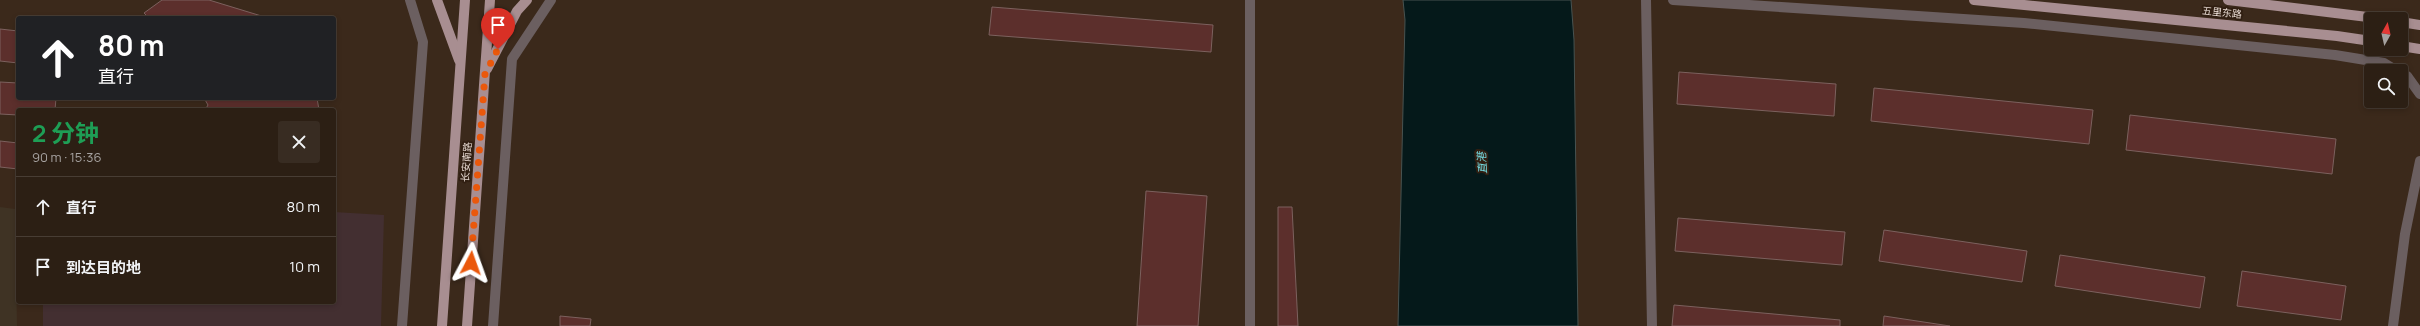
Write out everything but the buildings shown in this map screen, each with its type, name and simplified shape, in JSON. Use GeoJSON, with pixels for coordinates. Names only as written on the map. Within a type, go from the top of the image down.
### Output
{"type":"FeatureCollection","features":[{"type":"Feature","properties":{"kind":"main road"},"geometry":{"type":"LineString","coordinates":[[437,0],[461,64]]}},
{"type":"Feature","properties":{"kind":"main road","name":"长安南路"},"geometry":{"type":"LineString","coordinates":[[442,326],[465,0]]}},
{"type":"Feature","properties":{"kind":"main road","name":"长安南路"},"geometry":{"type":"LineString","coordinates":[[467,326],[490,0]]}},
{"type":"Feature","properties":{"kind":"main road"},"geometry":{"type":"LineString","coordinates":[[485,74],[517,11],[527,0]]}},
{"type":"Feature","properties":{"kind":"main road","name":"五里东路"},"geometry":{"type":"LineString","coordinates":[[1974,0],[2337,36],[2364,41]]}},
{"type":"Feature","properties":{"kind":"main road","name":"五里东路"},"geometry":{"type":"LineString","coordinates":[[2228,0],[2364,17]]}},
{"type":"Feature","properties":{"kind":"main road"},"geometry":{"type":"LineString","coordinates":[[2408,23],[2420,25]]}},
{"type":"Feature","properties":{"kind":"main road"},"geometry":{"type":"LineString","coordinates":[[2408,47],[2420,49]]}},
{"type":"Feature","properties":{"kind":"street"},"geometry":{"type":"LineString","coordinates":[[402,326],[423,42],[410,0]]}},
{"type":"Feature","properties":{"kind":"street"},"geometry":{"type":"LineString","coordinates":[[493,326],[512,59],[551,0]]}},
{"type":"Feature","properties":{"kind":"street"},"geometry":{"type":"LineString","coordinates":[[1250,0],[1250,326]]}},
{"type":"Feature","properties":{"kind":"street"},"geometry":{"type":"LineString","coordinates":[[1646,0],[1652,326]]}},
{"type":"Feature","properties":{"kind":"street"},"geometry":{"type":"LineString","coordinates":[[1673,0],[2024,23],[2335,55],[2386,64]]}},
{"type":"Feature","properties":{"kind":"street"},"geometry":{"type":"LineString","coordinates":[[2408,77],[2420,94]]}},
{"type":"Feature","properties":{"kind":"street"},"geometry":{"type":"LineString","coordinates":[[2393,326],[2405,234],[2420,161]]}},
{"type":"Feature","properties":{"kind":"shaded area"},"geometry":{"type":"Polygon","coordinates":[[[0,207],[15,209],[17,326],[0,326],[0,207]]]}},
{"type":"Feature","properties":{"kind":"shaded area"},"geometry":{"type":"Polygon","coordinates":[[[336,212],[384,215],[381,326],[43,326],[43,304],[336,304],[336,212]]]}},
{"type":"Feature","properties":{"kind":"water","name":"直港"},"geometry":{"type":"Polygon","coordinates":[[[1403,0],[1571,0],[1574,40],[1578,326],[1398,326],[1405,20],[1403,0]]]}},
{"type":"Feature","properties":{"kind":"route"},"geometry":{"type":"LineString","coordinates":[[471,263],[485,74],[498,49]]}}]}
